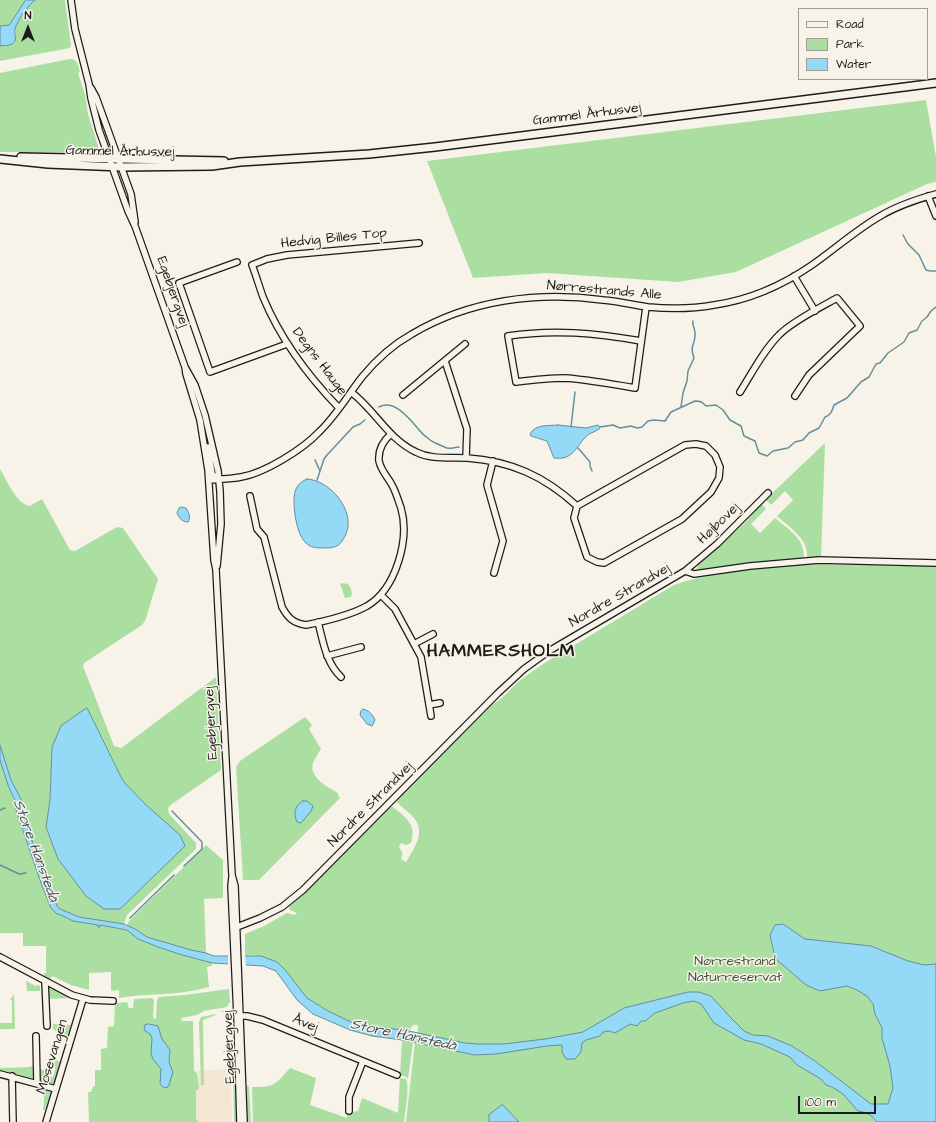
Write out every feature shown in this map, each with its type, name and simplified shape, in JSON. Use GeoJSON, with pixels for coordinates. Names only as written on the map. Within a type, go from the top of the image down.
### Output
{"type":"FeatureCollection","features":[{"type":"Feature","properties":{"kind":"main road","name":"Gammel Århusvej"},"geometry":{"type":"LineString","coordinates":[[0,158],[48,164],[121,167],[212,166],[240,162],[369,154],[435,147],[936,83]]}},
{"type":"Feature","properties":{"kind":"main road","name":"Gammel Århusvej"},"geometry":{"type":"LineString","coordinates":[[0,158],[210,160],[240,162]]}},
{"type":"Feature","properties":{"kind":"street","name":"Egebjergvej"},"geometry":{"type":"LineString","coordinates":[[71,0],[75,29],[89,84],[91,98],[108,159],[128,211],[136,226],[185,366],[195,385],[211,436],[219,479],[221,524],[216,570]]}},
{"type":"Feature","properties":{"kind":"street","name":"Egebjergvej"},"geometry":{"type":"LineString","coordinates":[[89,84],[96,97],[131,194],[136,226]]}},
{"type":"Feature","properties":{"kind":"street","name":"Nørrestrands Alle"},"geometry":{"type":"LineString","coordinates":[[209,480],[243,477],[276,463],[304,444],[319,432],[363,376],[382,356],[411,334],[441,319],[498,301],[526,298],[561,296],[646,306],[689,308],[714,305],[740,299],[766,291],[794,276],[882,215],[902,205],[936,194]]}},
{"type":"Feature","properties":{"kind":"street"},"geometry":{"type":"LineString","coordinates":[[928,196],[936,216]]}},
{"type":"Feature","properties":{"kind":"street","name":"Hedvig Billes Top"},"geometry":{"type":"LineString","coordinates":[[252,265],[267,259],[287,255],[419,243]]}},
{"type":"Feature","properties":{"kind":"street"},"geometry":{"type":"LineString","coordinates":[[237,262],[179,283],[210,372],[287,344]]}},
{"type":"Feature","properties":{"kind":"street","name":"Degns Hauge"},"geometry":{"type":"LineString","coordinates":[[252,265],[263,296],[287,344],[310,375],[339,408]]}},
{"type":"Feature","properties":{"kind":"street"},"geometry":{"type":"LineString","coordinates":[[794,276],[815,311]]}},
{"type":"Feature","properties":{"kind":"street"},"geometry":{"type":"LineString","coordinates":[[740,392],[770,345],[780,333],[837,298],[860,326],[809,375],[795,396]]}},
{"type":"Feature","properties":{"kind":"street"},"geometry":{"type":"LineString","coordinates":[[641,341],[595,334],[561,331],[527,333],[508,336],[516,382],[537,379],[564,378],[635,388],[646,306]]}},
{"type":"Feature","properties":{"kind":"street"},"geometry":{"type":"LineString","coordinates":[[403,395],[465,344]]}},
{"type":"Feature","properties":{"kind":"street"},"geometry":{"type":"LineString","coordinates":[[445,361],[467,429],[466,458]]}},
{"type":"Feature","properties":{"kind":"street","name":"Egebjergvej"},"geometry":{"type":"LineString","coordinates":[[185,366],[200,420],[209,480],[214,560],[216,570],[232,875],[235,886],[235,927],[244,1122]]}},
{"type":"Feature","properties":{"kind":"street"},"geometry":{"type":"LineString","coordinates":[[351,392],[365,404],[391,434],[405,446],[425,456],[493,461],[521,469],[537,476],[553,486],[577,506]]}},
{"type":"Feature","properties":{"kind":"street"},"geometry":{"type":"LineString","coordinates":[[200,420],[204,426],[212,474],[219,479]]}},
{"type":"Feature","properties":{"kind":"street"},"geometry":{"type":"LineString","coordinates":[[250,496],[258,529],[264,536],[282,607],[287,616],[298,624],[306,625],[356,611],[368,605],[381,595],[400,556],[403,526],[401,509],[392,485],[382,470],[379,460],[380,449],[385,439],[391,434]]}},
{"type":"Feature","properties":{"kind":"street"},"geometry":{"type":"LineString","coordinates":[[696,444],[706,446],[715,455],[720,467],[720,478],[710,492],[682,519],[604,562],[597,562],[587,557],[574,518],[577,506],[685,445],[696,444]]}},
{"type":"Feature","properties":{"kind":"street"},"geometry":{"type":"LineString","coordinates":[[493,461],[488,485],[503,541],[494,573]]}},
{"type":"Feature","properties":{"kind":"street","name":"Højbovej"},"geometry":{"type":"LineString","coordinates":[[685,571],[717,544],[768,493]]}},
{"type":"Feature","properties":{"kind":"street","name":"Nordre Strandvej"},"geometry":{"type":"LineString","coordinates":[[235,927],[260,918],[282,907],[303,890],[524,668],[549,651],[685,571],[694,574],[701,574],[750,566],[819,560],[936,563]]}},
{"type":"Feature","properties":{"kind":"street"},"geometry":{"type":"LineString","coordinates":[[381,595],[395,609],[421,657],[431,716]]}},
{"type":"Feature","properties":{"kind":"street"},"geometry":{"type":"LineString","coordinates":[[318,622],[327,656],[334,670],[341,677]]}},
{"type":"Feature","properties":{"kind":"street"},"geometry":{"type":"LineString","coordinates":[[414,644],[433,634]]}},
{"type":"Feature","properties":{"kind":"street"},"geometry":{"type":"LineString","coordinates":[[327,656],[361,648]]}},
{"type":"Feature","properties":{"kind":"street"},"geometry":{"type":"LineString","coordinates":[[429,705],[440,703]]}},
{"type":"Feature","properties":{"kind":"street"},"geometry":{"type":"LineString","coordinates":[[0,957],[60,990],[83,999],[113,1001]]}},
{"type":"Feature","properties":{"kind":"street"},"geometry":{"type":"LineString","coordinates":[[45,982],[47,1026]]}},
{"type":"Feature","properties":{"kind":"street","name":"Mosevangen"},"geometry":{"type":"LineString","coordinates":[[46,1122],[83,999]]}},
{"type":"Feature","properties":{"kind":"street","name":"Egebjergvej"},"geometry":{"type":"LineString","coordinates":[[239,1016],[240,1122]]}},
{"type":"Feature","properties":{"kind":"street","name":"Åvej"},"geometry":{"type":"LineString","coordinates":[[239,1016],[247,1016],[263,1020],[397,1075]]}},
{"type":"Feature","properties":{"kind":"street"},"geometry":{"type":"LineString","coordinates":[[36,1036],[37,1084]]}},
{"type":"Feature","properties":{"kind":"street"},"geometry":{"type":"LineString","coordinates":[[349,1111],[349,1097],[363,1061]]}},
{"type":"Feature","properties":{"kind":"street"},"geometry":{"type":"LineString","coordinates":[[0,1074],[56,1089]]}},
{"type":"Feature","properties":{"kind":"street"},"geometry":{"type":"LineString","coordinates":[[12,1076],[13,1122]]}},
{"type":"Feature","properties":{"kind":"shaded area"},"geometry":{"type":"Polygon","coordinates":[[[231,1069],[232,1122],[190,1122],[197,1071],[231,1069]]]}},
{"type":"Feature","properties":{"kind":"green space"},"geometry":{"type":"Polygon","coordinates":[[[0,0],[26,0],[9,25],[0,26],[0,0]]]}},
{"type":"Feature","properties":{"kind":"green space"},"geometry":{"type":"Polygon","coordinates":[[[35,0],[65,0],[71,45],[70,48],[0,61],[0,46],[11,45],[16,36],[15,29],[17,23],[31,2],[35,0]]]}},
{"type":"Feature","properties":{"kind":"green space"},"geometry":{"type":"Polygon","coordinates":[[[73,59],[77,62],[80,72],[78,73],[85,95],[88,114],[99,149],[96,152],[0,152],[0,73],[73,59]]]}},
{"type":"Feature","properties":{"kind":"green space"},"geometry":{"type":"Polygon","coordinates":[[[926,100],[936,157],[936,182],[927,184],[736,272],[678,282],[546,273],[473,278],[427,161],[926,100]]]}},
{"type":"Feature","properties":{"kind":"green space"},"geometry":{"type":"Polygon","coordinates":[[[825,443],[821,558],[807,558],[805,545],[798,534],[777,516],[793,500],[785,491],[771,505],[766,499],[825,443]]]}},
{"type":"Feature","properties":{"kind":"green space"},"geometry":{"type":"Polygon","coordinates":[[[0,469],[20,501],[30,506],[42,499],[70,550],[75,551],[117,527],[123,528],[158,579],[145,621],[142,625],[84,663],[83,666],[114,746],[121,748],[124,746],[216,677],[221,770],[168,808],[169,814],[196,843],[196,849],[127,915],[124,924],[69,914],[62,911],[58,907],[51,889],[49,888],[21,810],[21,799],[11,780],[0,745],[0,469]],[[87,708],[52,747],[50,800],[46,827],[58,859],[86,896],[145,804],[123,781],[87,708]]]}},
{"type":"Feature","properties":{"kind":"green space"},"geometry":{"type":"Polygon","coordinates":[[[760,505],[763,505],[766,509],[751,524],[760,533],[775,518],[791,531],[799,540],[804,552],[804,559],[752,563],[703,571],[697,569],[698,565],[746,522],[760,505]]]}},
{"type":"Feature","properties":{"kind":"green space","name":"Nørrestrand Naturreservat"},"geometry":{"type":"Polygon","coordinates":[[[801,564],[936,566],[936,1122],[406,1122],[415,1043],[417,1043],[417,1025],[413,1025],[409,1031],[353,1023],[328,1011],[307,998],[286,971],[254,955],[245,956],[245,934],[264,926],[287,913],[294,915],[297,913],[290,910],[289,907],[389,807],[393,807],[406,818],[413,831],[411,843],[406,845],[401,843],[399,847],[402,851],[401,859],[406,862],[418,840],[419,829],[414,818],[397,802],[398,798],[492,705],[502,698],[519,681],[543,664],[674,585],[689,580],[721,574],[801,564]]]}},
{"type":"Feature","properties":{"kind":"green space"},"geometry":{"type":"Polygon","coordinates":[[[340,584],[348,584],[352,592],[351,597],[345,598],[340,584]]]}},
{"type":"Feature","properties":{"kind":"green space"},"geometry":{"type":"Polygon","coordinates":[[[305,717],[312,725],[309,729],[321,749],[313,763],[312,768],[314,773],[320,781],[338,793],[340,798],[259,880],[243,880],[236,767],[240,761],[305,717]]]}},
{"type":"Feature","properties":{"kind":"green space"},"geometry":{"type":"Polygon","coordinates":[[[0,760],[9,788],[17,805],[16,810],[51,908],[57,914],[74,921],[127,930],[138,939],[158,947],[212,963],[212,966],[207,967],[209,987],[194,991],[119,998],[119,990],[111,991],[111,972],[89,973],[89,990],[71,985],[52,976],[50,981],[44,978],[44,973],[46,973],[46,946],[23,946],[23,933],[0,933],[0,760]]]}},
{"type":"Feature","properties":{"kind":"green space"},"geometry":{"type":"Polygon","coordinates":[[[206,845],[223,860],[223,898],[204,899],[206,953],[147,937],[127,926],[128,922],[206,845]]]}},
{"type":"Feature","properties":{"kind":"green space"},"geometry":{"type":"Polygon","coordinates":[[[26,981],[36,986],[40,986],[40,991],[27,991],[26,981]]]}},
{"type":"Feature","properties":{"kind":"green space"},"geometry":{"type":"Polygon","coordinates":[[[50,987],[70,996],[71,998],[48,999],[48,988],[50,987]]]}},
{"type":"Feature","properties":{"kind":"green space"},"geometry":{"type":"Polygon","coordinates":[[[229,989],[230,1002],[227,1007],[204,1011],[197,1015],[181,1018],[182,1021],[193,1021],[194,1070],[197,1074],[199,1089],[196,1090],[196,1120],[198,1120],[198,1122],[89,1122],[88,1092],[91,1092],[95,1086],[95,1070],[101,1070],[101,1049],[107,1048],[108,1027],[114,1026],[115,1003],[127,1002],[129,1008],[133,1008],[134,999],[152,998],[154,1000],[153,1018],[156,1019],[157,1000],[159,997],[229,989]]]}},
{"type":"Feature","properties":{"kind":"green space"},"geometry":{"type":"Polygon","coordinates":[[[14,994],[15,1029],[0,1029],[0,1023],[12,1023],[12,1000],[10,1000],[14,994]]]}},
{"type":"Feature","properties":{"kind":"green space"},"geometry":{"type":"Polygon","coordinates":[[[216,1014],[203,1020],[204,1085],[201,1085],[199,1022],[201,1017],[216,1014]]]}},
{"type":"Feature","properties":{"kind":"green space"},"geometry":{"type":"Polygon","coordinates":[[[53,1024],[71,1025],[67,1038],[53,1029],[53,1024]]]}},
{"type":"Feature","properties":{"kind":"green space"},"geometry":{"type":"Polygon","coordinates":[[[402,1040],[413,1042],[408,1079],[400,1075],[402,1040]]]}},
{"type":"Feature","properties":{"kind":"green space"},"geometry":{"type":"Polygon","coordinates":[[[55,1059],[60,1062],[54,1083],[51,1084],[43,1082],[39,1079],[39,1069],[44,1070],[45,1077],[53,1077],[55,1070],[55,1059]]]}},
{"type":"Feature","properties":{"kind":"green space"},"geometry":{"type":"Polygon","coordinates":[[[233,1060],[235,1060],[237,1122],[234,1122],[233,1060]]]}},
{"type":"Feature","properties":{"kind":"green space"},"geometry":{"type":"Polygon","coordinates":[[[35,1066],[33,1079],[0,1070],[0,1068],[35,1066]]]}},
{"type":"Feature","properties":{"kind":"green space"},"geometry":{"type":"Polygon","coordinates":[[[290,1068],[316,1078],[310,1105],[347,1118],[347,1113],[358,1111],[362,1098],[398,1113],[400,1078],[406,1079],[407,1094],[404,1122],[253,1122],[252,1087],[274,1084],[290,1068]]]}},
{"type":"Feature","properties":{"kind":"green space"},"geometry":{"type":"Polygon","coordinates":[[[40,1086],[50,1089],[51,1092],[45,1110],[43,1110],[44,1091],[39,1091],[40,1086]]]}},
{"type":"Feature","properties":{"kind":"green space"},"geometry":{"type":"Polygon","coordinates":[[[246,1086],[249,1086],[251,1122],[247,1122],[246,1086]]]}},
{"type":"Feature","properties":{"kind":"water"},"geometry":{"type":"Polygon","coordinates":[[[26,0],[35,0],[18,22],[15,29],[15,41],[11,45],[0,46],[0,26],[9,25],[26,0]]]}},
{"type":"Feature","properties":{"kind":"water"},"geometry":{"type":"Polygon","coordinates":[[[558,425],[586,428],[598,425],[600,428],[589,434],[571,454],[566,457],[554,458],[547,441],[531,436],[530,434],[538,427],[558,425]]]}},
{"type":"Feature","properties":{"kind":"water"},"geometry":{"type":"Polygon","coordinates":[[[307,479],[316,481],[332,491],[339,498],[344,507],[348,525],[344,538],[336,546],[325,548],[311,547],[302,538],[295,516],[294,501],[296,489],[299,484],[307,479]]]}},
{"type":"Feature","properties":{"kind":"water"},"geometry":{"type":"Polygon","coordinates":[[[179,508],[186,508],[189,513],[188,522],[181,519],[177,513],[179,508]]]}},
{"type":"Feature","properties":{"kind":"water"},"geometry":{"type":"Polygon","coordinates":[[[87,708],[123,781],[145,804],[180,835],[185,846],[120,909],[104,909],[86,896],[58,859],[46,827],[50,800],[52,747],[61,726],[87,708]]]}},
{"type":"Feature","properties":{"kind":"water"},"geometry":{"type":"Polygon","coordinates":[[[363,709],[372,714],[375,720],[372,726],[367,724],[360,715],[363,709]]]}},
{"type":"Feature","properties":{"kind":"water","name":"Store Hanstedå"},"geometry":{"type":"Polygon","coordinates":[[[0,745],[11,780],[21,799],[21,810],[49,888],[51,889],[57,906],[60,909],[79,917],[124,924],[147,937],[214,956],[261,956],[277,962],[307,998],[328,1011],[353,1023],[409,1031],[465,1043],[504,1044],[545,1039],[583,1032],[624,1008],[688,992],[699,992],[711,996],[744,1031],[753,1035],[768,1036],[792,1046],[815,1061],[871,1104],[888,1104],[893,1088],[890,1066],[882,1038],[882,1028],[875,1014],[873,1004],[867,996],[847,986],[820,991],[806,985],[777,960],[770,935],[775,925],[783,924],[805,939],[871,946],[908,961],[924,965],[936,964],[936,1122],[877,1122],[869,1114],[858,1111],[843,1094],[826,1085],[821,1079],[797,1065],[790,1057],[761,1044],[744,1040],[714,1023],[701,1004],[694,1001],[683,1003],[655,1013],[645,1021],[641,1021],[637,1026],[630,1024],[615,1033],[609,1031],[603,1032],[600,1036],[586,1040],[582,1043],[581,1052],[575,1059],[566,1059],[562,1052],[562,1045],[496,1054],[475,1055],[402,1040],[372,1036],[350,1030],[313,1014],[297,1000],[276,971],[263,966],[212,963],[158,947],[138,939],[127,930],[100,925],[100,927],[98,927],[98,925],[73,921],[57,914],[51,908],[16,810],[16,802],[9,788],[0,760],[0,745]]]}},
{"type":"Feature","properties":{"kind":"water"},"geometry":{"type":"Polygon","coordinates":[[[303,801],[307,801],[313,806],[311,811],[301,823],[297,822],[295,812],[298,805],[303,801]]]}},
{"type":"Feature","properties":{"kind":"water"},"geometry":{"type":"Polygon","coordinates":[[[149,1024],[158,1026],[162,1039],[170,1050],[169,1062],[173,1072],[167,1088],[160,1084],[161,1069],[151,1054],[152,1038],[150,1034],[144,1030],[145,1025],[149,1024]]]}},
{"type":"Feature","properties":{"kind":"water"},"geometry":{"type":"Polygon","coordinates":[[[502,1105],[519,1122],[489,1122],[489,1115],[502,1105]]]}},
{"type":"Feature","properties":{"kind":"pier"},"geometry":{"type":"Polygon","coordinates":[[[228,954],[245,954],[246,966],[228,966],[228,954]]]}},
{"type":"Feature","properties":{"kind":"waterway"},"geometry":{"type":"LineString","coordinates":[[903,235],[908,244],[919,255],[926,270],[936,271]]}},
{"type":"Feature","properties":{"kind":"waterway"},"geometry":{"type":"LineString","coordinates":[[600,427],[613,425],[620,428],[631,426],[637,428],[642,427],[648,421],[665,421],[671,412],[695,401],[699,401],[706,406],[716,405],[723,410],[730,420],[741,426],[744,436],[755,441],[759,453],[767,456],[773,451],[788,448],[795,442],[803,440],[809,433],[819,428],[825,417],[831,412],[834,405],[847,398],[861,382],[869,377],[876,364],[880,363],[888,353],[904,342],[909,333],[917,330],[922,321],[936,307]]}},
{"type":"Feature","properties":{"kind":"waterway"},"geometry":{"type":"LineString","coordinates":[[681,407],[688,371],[694,358],[692,350],[695,340],[693,321]]}},
{"type":"Feature","properties":{"kind":"waterway"},"geometry":{"type":"LineString","coordinates":[[571,427],[575,392]]}},
{"type":"Feature","properties":{"kind":"waterway"},"geometry":{"type":"LineString","coordinates":[[379,407],[385,405],[397,408],[403,412],[423,434],[433,442],[447,448],[459,447]]}},
{"type":"Feature","properties":{"kind":"waterway"},"geometry":{"type":"LineString","coordinates":[[317,480],[324,459],[327,455],[353,427],[365,420]]}},
{"type":"Feature","properties":{"kind":"waterway"},"geometry":{"type":"LineString","coordinates":[[578,448],[590,462],[592,471]]}},
{"type":"Feature","properties":{"kind":"waterway"},"geometry":{"type":"LineString","coordinates":[[315,460],[320,471]]}},
{"type":"Feature","properties":{"kind":"waterway","name":"Store Hanstedå"},"geometry":{"type":"LineString","coordinates":[[0,810],[5,808]]}},
{"type":"Feature","properties":{"kind":"waterway"},"geometry":{"type":"LineString","coordinates":[[172,811],[202,842],[202,849],[184,866]]}},
{"type":"Feature","properties":{"kind":"waterway","name":"Store Hanstedå"},"geometry":{"type":"LineString","coordinates":[[0,865],[19,874],[26,873]]}},
{"type":"Feature","properties":{"kind":"waterway"},"geometry":{"type":"LineString","coordinates":[[130,918],[174,875]]}},
{"type":"Feature","properties":{"kind":"district","name":"HAMMERSHOLM"},"geometry":{"type":"Point","coordinates":[501,652]}}]}
